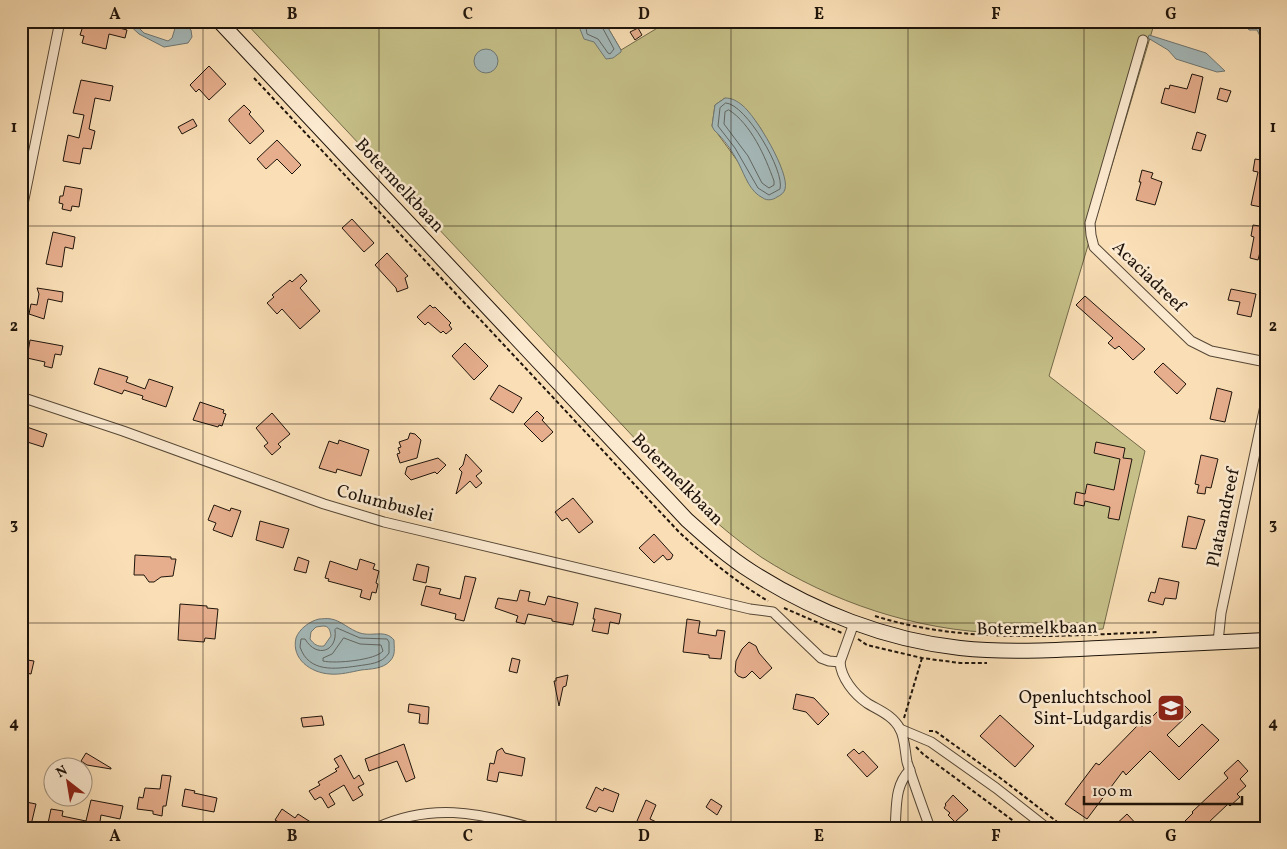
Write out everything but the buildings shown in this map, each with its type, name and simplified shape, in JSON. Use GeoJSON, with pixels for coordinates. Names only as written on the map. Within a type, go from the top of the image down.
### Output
{"type":"FeatureCollection","features":[{"type":"Feature","properties":{"kind":"main road","name":"Botermelkbaan"},"geometry":{"type":"LineString","coordinates":[[219,21],[687,520],[718,548],[751,572],[805,602],[854,622],[885,633],[928,643],[999,651],[1266,640]]}},
{"type":"Feature","properties":{"kind":"street"},"geometry":{"type":"LineString","coordinates":[[21,214],[60,21]]}},
{"type":"Feature","properties":{"kind":"street","name":"Acaciadreef"},"geometry":{"type":"LineString","coordinates":[[1143,40],[1090,223],[1094,247],[1192,341],[1211,351],[1266,362]]}},
{"type":"Feature","properties":{"kind":"street","name":"Columbuslei"},"geometry":{"type":"LineString","coordinates":[[21,397],[123,431],[324,504],[376,520],[750,609],[773,612],[821,658],[829,662],[840,662]]}},
{"type":"Feature","properties":{"kind":"street","name":"Plataandreef"},"geometry":{"type":"LineString","coordinates":[[1218,642],[1220,613],[1266,401]]}},
{"type":"Feature","properties":{"kind":"street"},"geometry":{"type":"LineString","coordinates":[[854,622],[840,662],[844,678],[854,691],[866,702],[885,713],[900,729],[931,742],[996,788],[1047,828]]}},
{"type":"Feature","properties":{"kind":"street"},"geometry":{"type":"LineString","coordinates":[[900,729],[910,770],[930,828]]}},
{"type":"Feature","properties":{"kind":"street"},"geometry":{"type":"LineString","coordinates":[[896,828],[898,790],[902,778],[910,770]]}},
{"type":"Feature","properties":{"kind":"street"},"geometry":{"type":"LineString","coordinates":[[376,828],[392,820],[416,814],[457,812],[498,823],[532,828]]}},
{"type":"Feature","properties":{"kind":"path"},"geometry":{"type":"LineString","coordinates":[[873,615],[928,629],[999,636],[1161,632]]}},
{"type":"Feature","properties":{"kind":"path"},"geometry":{"type":"LineString","coordinates":[[881,649],[922,658],[909,706],[900,729],[923,754],[1023,828]]}},
{"type":"Feature","properties":{"kind":"shaded area"},"geometry":{"type":"Polygon","coordinates":[[[244,21],[604,21],[621,50],[669,21],[1155,21],[1049,376],[1145,451],[1103,629],[1014,633],[969,631],[938,627],[876,611],[816,588],[788,573],[761,557],[699,507],[244,21]],[[725,98],[715,105],[712,126],[739,163],[749,184],[780,165],[754,119],[725,98]]]}},
{"type":"Feature","properties":{"kind":"water"},"geometry":{"type":"Polygon","coordinates":[[[125,21],[132,21],[144,33],[168,41],[172,38],[176,25],[184,24],[191,30],[192,37],[188,43],[164,47],[139,34],[125,21]]]}},
{"type":"Feature","properties":{"kind":"water"},"geometry":{"type":"Polygon","coordinates":[[[581,21],[604,21],[621,52],[613,58],[606,59],[594,42],[584,39],[580,29],[581,21]]]}},
{"type":"Feature","properties":{"kind":"water"},"geometry":{"type":"Polygon","coordinates":[[[1245,21],[1266,21],[1266,41],[1262,40],[1257,30],[1249,30],[1245,21]]]}},
{"type":"Feature","properties":{"kind":"water"},"geometry":{"type":"Polygon","coordinates":[[[1149,35],[1206,53],[1225,71],[1217,72],[1176,59],[1168,50],[1148,38],[1149,35]]]}},
{"type":"Feature","properties":{"kind":"water"},"geometry":{"type":"Polygon","coordinates":[[[486,49],[495,52],[498,61],[495,70],[486,73],[477,70],[474,61],[477,52],[486,49]]]}},
{"type":"Feature","properties":{"kind":"water"},"geometry":{"type":"Polygon","coordinates":[[[725,98],[736,101],[748,111],[771,145],[785,181],[784,192],[775,198],[766,200],[755,192],[748,183],[731,150],[712,126],[715,105],[725,98]]]}},
{"type":"Feature","properties":{"kind":"water"},"geometry":{"type":"Polygon","coordinates":[[[331,619],[360,633],[387,635],[394,640],[392,659],[384,666],[338,674],[323,673],[310,668],[304,664],[297,652],[295,646],[296,638],[305,626],[316,620],[331,619]],[[325,626],[316,627],[311,632],[310,639],[318,646],[324,646],[331,636],[329,629],[325,626]]]}},
{"type":"Feature","properties":{"kind":"place","name":"Openluchtschool Sint-Ludgardis"},"geometry":{"type":"Point","coordinates":[1171,708]}}]}
